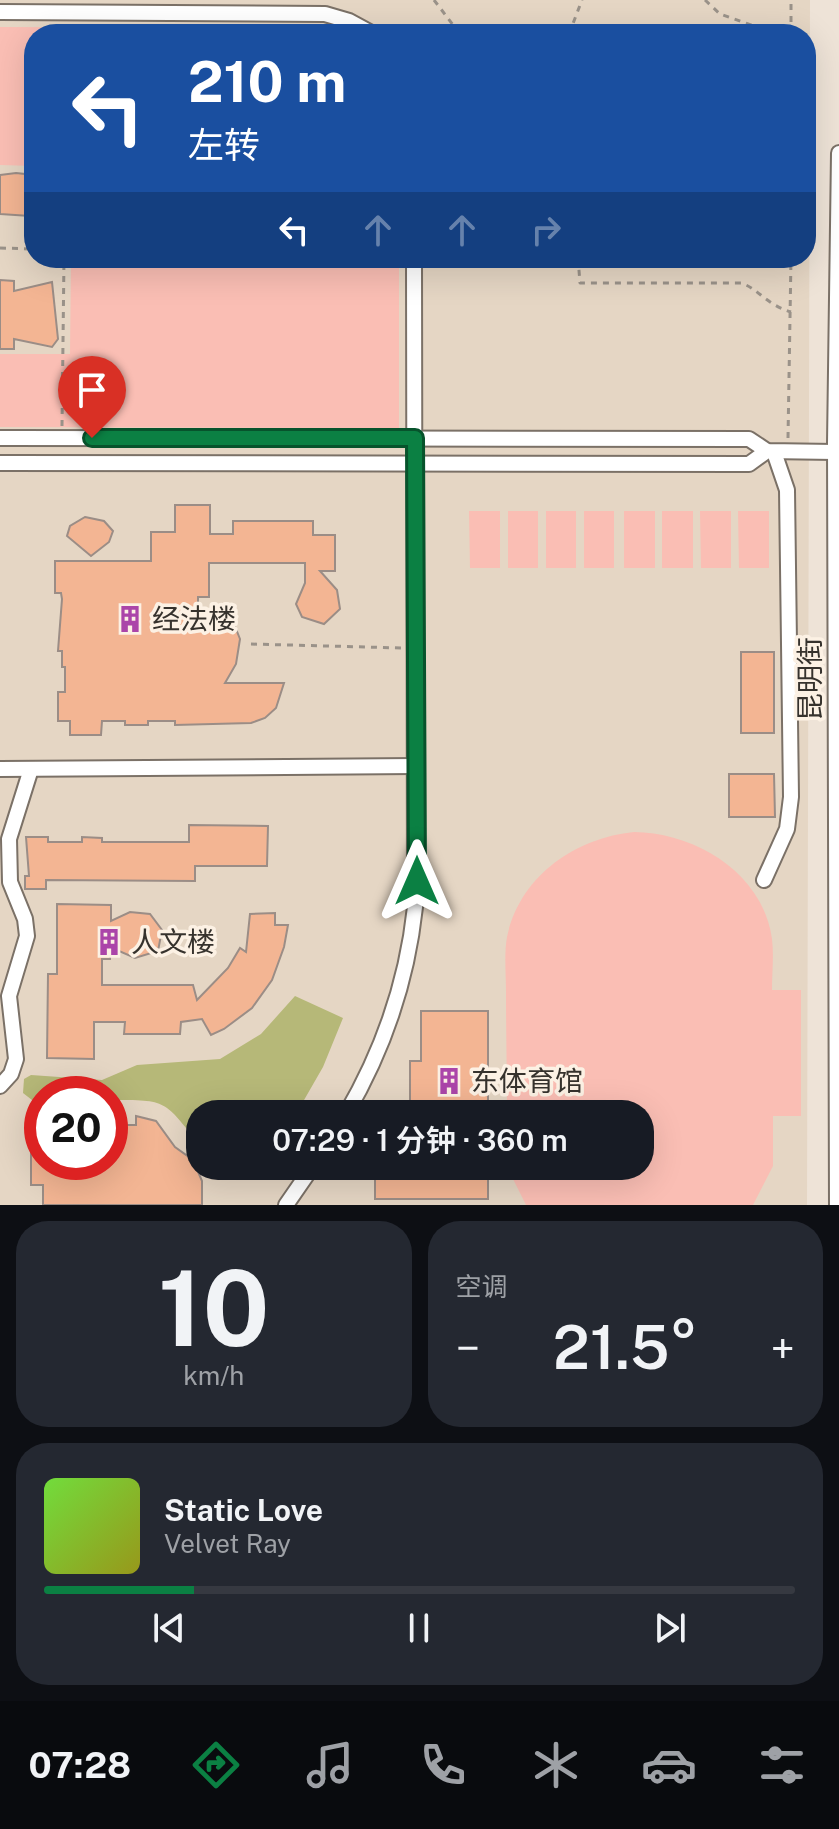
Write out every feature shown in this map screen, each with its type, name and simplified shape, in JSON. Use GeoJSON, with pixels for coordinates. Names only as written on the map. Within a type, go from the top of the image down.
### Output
{"type":"FeatureCollection","features":[{"type":"Feature","properties":{"kind":"street"},"geometry":{"type":"LineString","coordinates":[[0,12],[325,14],[355,24]]}},
{"type":"Feature","properties":{"kind":"street","name":"昆明街"},"geometry":{"type":"LineString","coordinates":[[837,1205],[839,153]]}},
{"type":"Feature","properties":{"kind":"street"},"geometry":{"type":"LineString","coordinates":[[353,1100],[388,1029],[408,959],[417,881],[414,268]]}},
{"type":"Feature","properties":{"kind":"street"},"geometry":{"type":"LineString","coordinates":[[0,438],[749,439],[776,452],[787,490],[791,797],[787,829],[764,880]]}},
{"type":"Feature","properties":{"kind":"street"},"geometry":{"type":"LineString","coordinates":[[0,463],[749,464],[776,452],[837,446]]}},
{"type":"Feature","properties":{"kind":"street"},"geometry":{"type":"LineString","coordinates":[[0,769],[416,766]]}},
{"type":"Feature","properties":{"kind":"street"},"geometry":{"type":"LineString","coordinates":[[0,1086],[11,1074],[16,1059],[9,996],[27,936],[25,919],[10,882],[5,830],[31,769]]}},
{"type":"Feature","properties":{"kind":"street"},"geometry":{"type":"LineString","coordinates":[[286,1205],[303,1180]]}},
{"type":"Feature","properties":{"kind":"path"},"geometry":{"type":"LineString","coordinates":[[434,0],[452,24]]}},
{"type":"Feature","properties":{"kind":"path"},"geometry":{"type":"LineString","coordinates":[[573,24],[582,0]]}},
{"type":"Feature","properties":{"kind":"path"},"geometry":{"type":"LineString","coordinates":[[705,0],[720,14],[748,24]]}},
{"type":"Feature","properties":{"kind":"path"},"geometry":{"type":"LineString","coordinates":[[791,0],[791,24]]}},
{"type":"Feature","properties":{"kind":"path"},"geometry":{"type":"LineString","coordinates":[[0,248],[24,249]]}},
{"type":"Feature","properties":{"kind":"path"},"geometry":{"type":"LineString","coordinates":[[62,438],[64,268]]}},
{"type":"Feature","properties":{"kind":"path"},"geometry":{"type":"LineString","coordinates":[[579,268],[580,283],[741,283],[749,285],[772,306],[791,312]]}},
{"type":"Feature","properties":{"kind":"path"},"geometry":{"type":"LineString","coordinates":[[776,452],[791,312],[791,268]]}},
{"type":"Feature","properties":{"kind":"path"},"geometry":{"type":"LineString","coordinates":[[251,644],[416,648]]}},
{"type":"Feature","properties":{"kind":"shaded area"},"geometry":{"type":"Polygon","coordinates":[[[0,0],[810,0],[810,24],[24,24],[24,268],[809,268],[807,1205],[0,1205],[0,0]]]}},
{"type":"Feature","properties":{"kind":"shaded area"},"geometry":{"type":"Polygon","coordinates":[[[0,27],[24,27],[24,166],[0,165],[0,27]]]}},
{"type":"Feature","properties":{"kind":"shaded area"},"geometry":{"type":"Polygon","coordinates":[[[71,268],[399,268],[399,428],[0,427],[0,354],[70,354],[71,268]]]}},
{"type":"Feature","properties":{"kind":"shaded area"},"geometry":{"type":"Polygon","coordinates":[[[469,511],[500,511],[500,568],[470,568],[469,511]]]}},
{"type":"Feature","properties":{"kind":"shaded area"},"geometry":{"type":"Polygon","coordinates":[[[508,511],[538,511],[538,568],[508,568],[508,511]]]}},
{"type":"Feature","properties":{"kind":"shaded area"},"geometry":{"type":"Polygon","coordinates":[[[546,511],[576,511],[576,568],[546,568],[546,511]]]}},
{"type":"Feature","properties":{"kind":"shaded area"},"geometry":{"type":"Polygon","coordinates":[[[584,511],[614,511],[614,568],[584,568],[584,511]]]}},
{"type":"Feature","properties":{"kind":"shaded area"},"geometry":{"type":"Polygon","coordinates":[[[624,511],[655,511],[655,568],[624,568],[624,511]]]}},
{"type":"Feature","properties":{"kind":"shaded area"},"geometry":{"type":"Polygon","coordinates":[[[662,511],[693,511],[693,568],[662,568],[662,511]]]}},
{"type":"Feature","properties":{"kind":"shaded area"},"geometry":{"type":"Polygon","coordinates":[[[700,511],[731,511],[731,568],[701,568],[700,511]]]}},
{"type":"Feature","properties":{"kind":"shaded area"},"geometry":{"type":"Polygon","coordinates":[[[738,511],[769,511],[769,568],[739,568],[738,511]]]}},
{"type":"Feature","properties":{"kind":"shaded area"},"geometry":{"type":"Polygon","coordinates":[[[634,832],[657,834],[703,849],[723,861],[741,876],[766,915],[773,945],[772,990],[801,990],[801,1116],[773,1116],[773,1166],[753,1205],[526,1205],[514,1180],[654,1180],[654,1100],[507,1100],[506,950],[514,915],[537,879],[553,864],[591,842],[634,832]]]}},
{"type":"Feature","properties":{"kind":"shaded area"},"geometry":{"type":"Polygon","coordinates":[[[295,996],[343,1018],[323,1067],[304,1100],[186,1100],[186,1128],[171,1111],[155,1102],[128,1101],[128,1076],[111,1076],[137,1065],[220,1059],[261,1034],[295,996]]]}},
{"type":"Feature","properties":{"kind":"building"},"geometry":{"type":"Polygon","coordinates":[[[24,174],[24,216],[0,214],[0,175],[24,174]]]}},
{"type":"Feature","properties":{"kind":"building"},"geometry":{"type":"Polygon","coordinates":[[[0,280],[14,281],[14,291],[52,282],[58,339],[52,347],[14,339],[14,349],[0,349],[0,280]]]}},
{"type":"Feature","properties":{"kind":"building","name":"经法楼"},"geometry":{"type":"Polygon","coordinates":[[[175,505],[210,505],[210,534],[233,534],[233,521],[313,521],[313,535],[335,535],[335,571],[320,571],[337,590],[340,609],[324,624],[302,617],[296,604],[305,583],[305,563],[209,563],[209,597],[198,597],[198,620],[230,614],[240,639],[236,664],[225,683],[284,683],[276,708],[265,718],[251,723],[175,725],[175,721],[148,721],[148,725],[125,725],[125,721],[102,721],[101,735],[70,735],[70,721],[58,721],[58,692],[65,692],[65,667],[62,667],[62,651],[58,651],[62,599],[61,593],[55,593],[55,561],[151,561],[151,532],[175,532],[175,505]]]}},
{"type":"Feature","properties":{"kind":"building"},"geometry":{"type":"Polygon","coordinates":[[[85,517],[104,521],[113,531],[109,542],[91,556],[67,536],[70,526],[85,517]]]}},
{"type":"Feature","properties":{"kind":"building"},"geometry":{"type":"Polygon","coordinates":[[[741,652],[774,652],[774,733],[741,733],[741,652]]]}},
{"type":"Feature","properties":{"kind":"building"},"geometry":{"type":"Polygon","coordinates":[[[729,774],[774,774],[775,817],[729,817],[729,774]]]}},
{"type":"Feature","properties":{"kind":"building"},"geometry":{"type":"Polygon","coordinates":[[[189,825],[268,826],[267,866],[195,866],[195,881],[46,880],[46,889],[25,889],[25,876],[29,876],[26,837],[48,837],[48,842],[82,842],[82,837],[102,838],[102,842],[189,842],[189,825]]]}},
{"type":"Feature","properties":{"kind":"building","name":"人文楼"},"geometry":{"type":"Polygon","coordinates":[[[57,904],[111,905],[111,921],[130,912],[150,914],[162,930],[158,951],[135,958],[110,947],[110,959],[102,959],[102,985],[193,985],[197,1000],[228,968],[240,948],[246,952],[250,914],[275,913],[275,925],[288,925],[272,980],[252,1008],[224,1029],[211,1035],[202,1019],[181,1022],[180,1034],[124,1034],[125,1022],[94,1022],[94,1059],[47,1058],[48,974],[57,974],[57,904]]]}},
{"type":"Feature","properties":{"kind":"building","name":"东体育馆"},"geometry":{"type":"Polygon","coordinates":[[[421,1011],[488,1011],[488,1100],[410,1100],[410,1061],[421,1061],[421,1011]]]}},
{"type":"Feature","properties":{"kind":"building"},"geometry":{"type":"Polygon","coordinates":[[[136,1116],[156,1121],[175,1147],[186,1155],[186,1180],[202,1180],[202,1205],[43,1205],[43,1185],[31,1185],[31,1180],[128,1180],[128,1125],[136,1125],[136,1116]]]}},
{"type":"Feature","properties":{"kind":"building"},"geometry":{"type":"Polygon","coordinates":[[[375,1180],[488,1180],[488,1199],[375,1199],[375,1180]]]}},
{"type":"Feature","properties":{"kind":"place","name":"经法楼"},"geometry":{"type":"Point","coordinates":[130,619]}},
{"type":"Feature","properties":{"kind":"place","name":"人文楼"},"geometry":{"type":"Point","coordinates":[109,942]}},
{"type":"Feature","properties":{"kind":"place","name":"东体育馆"},"geometry":{"type":"Point","coordinates":[449,1081]}},
{"type":"Feature","properties":{"kind":"route"},"geometry":{"type":"LineString","coordinates":[[92,438],[415,438],[417,881]]}}]}
